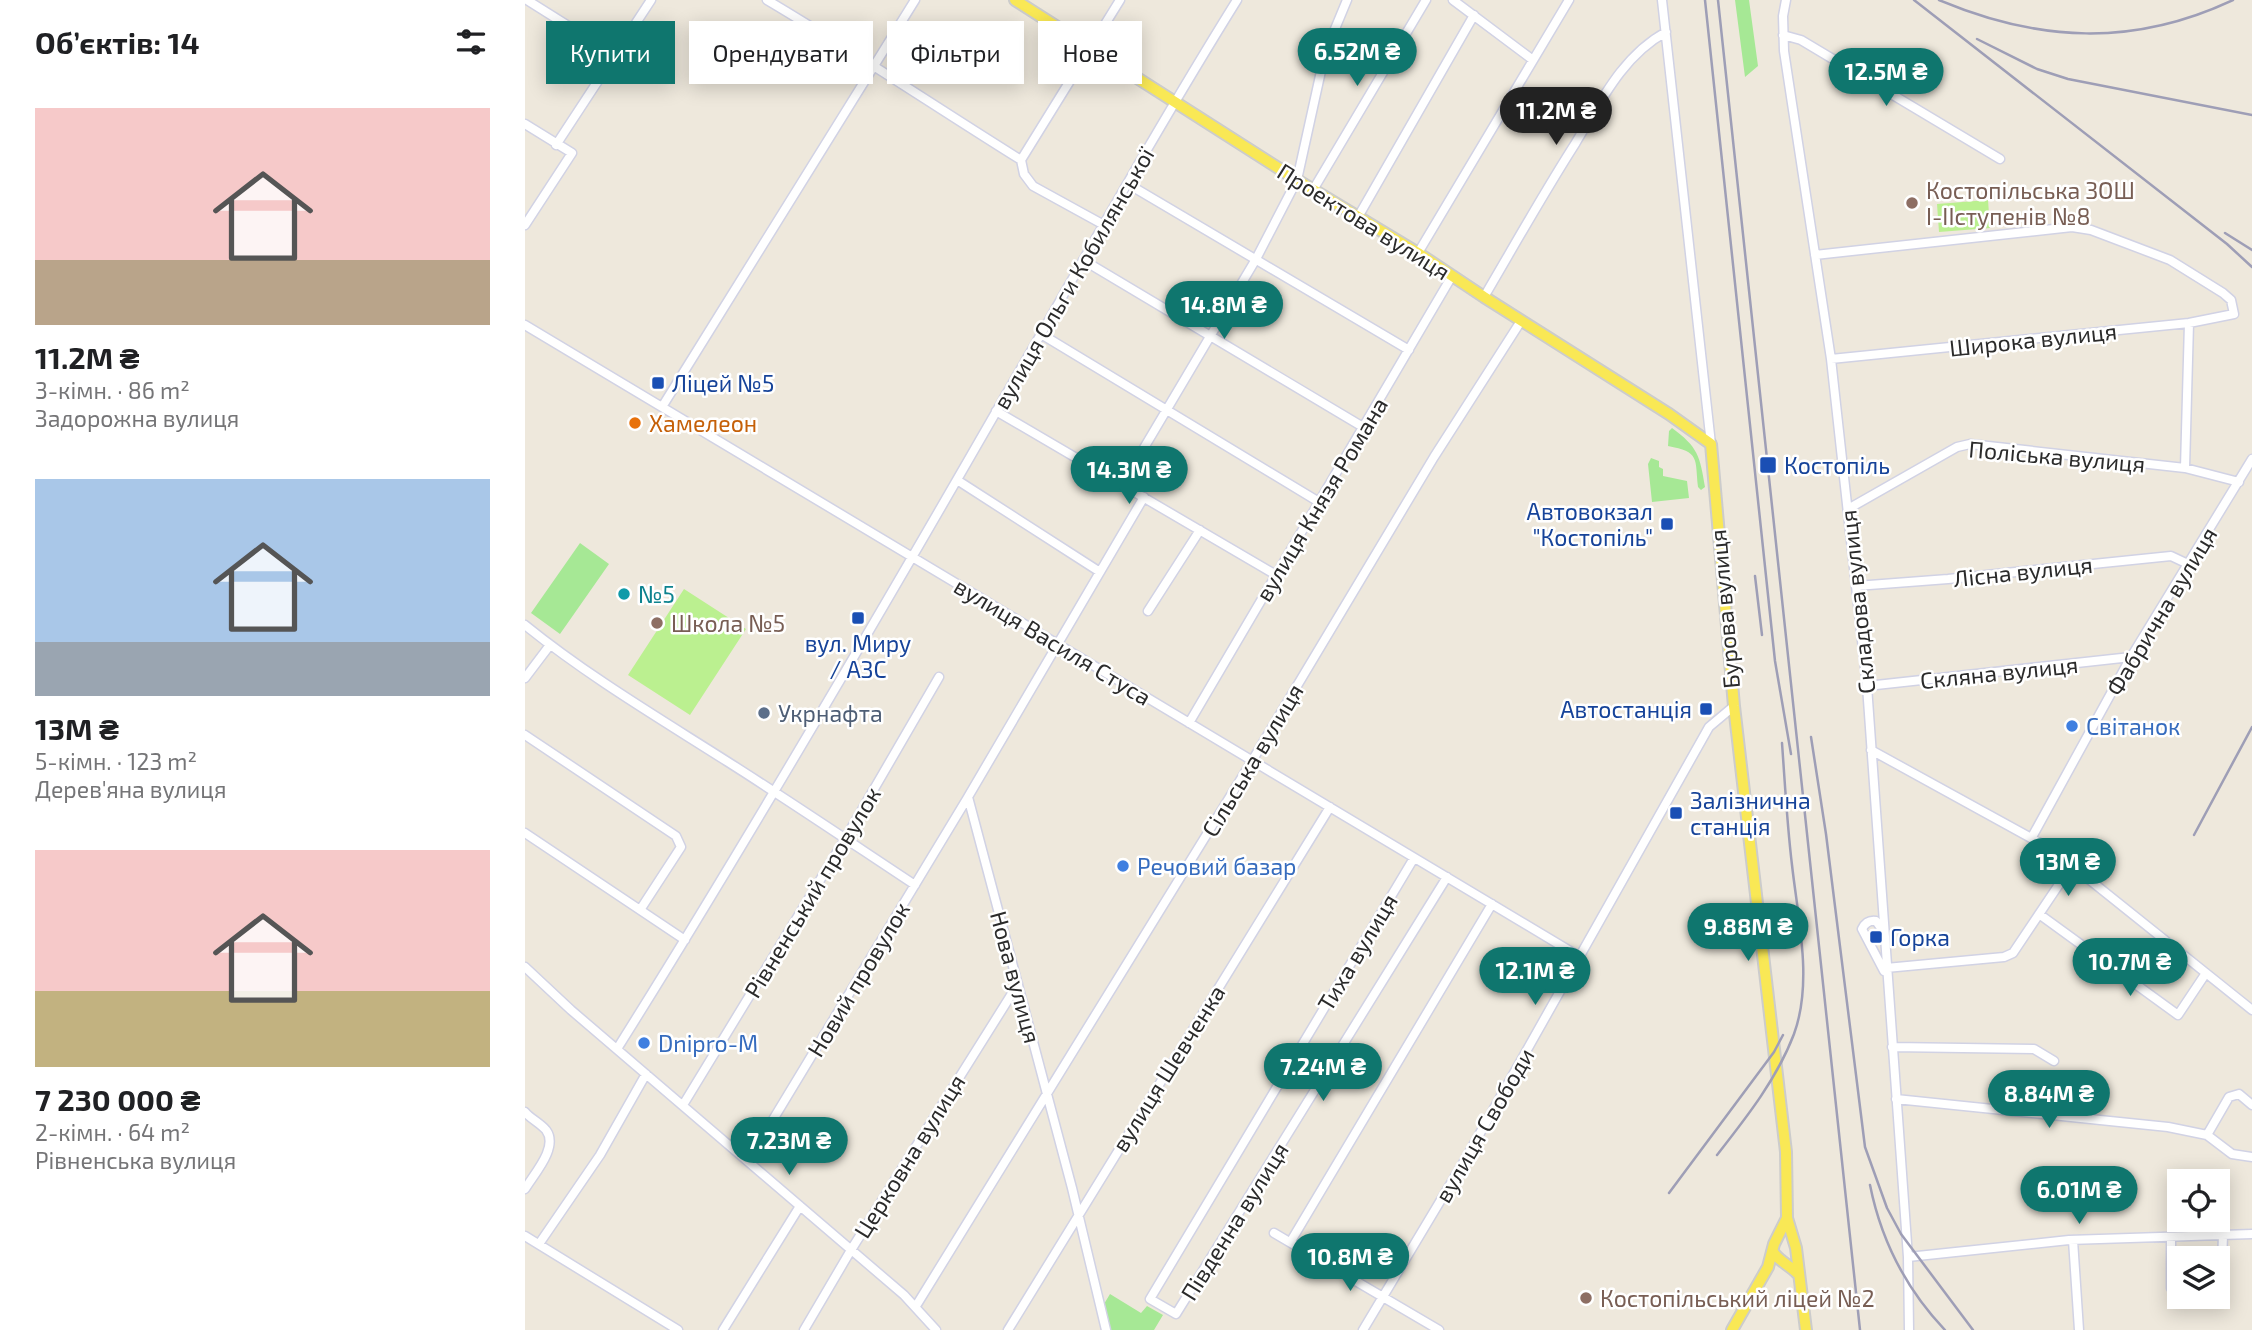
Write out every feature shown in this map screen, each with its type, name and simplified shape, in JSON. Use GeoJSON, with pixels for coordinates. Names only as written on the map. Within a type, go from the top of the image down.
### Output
{"type":"FeatureCollection","features":[{"type":"Feature","properties":{"kind":"main road","name":"Проектова вулиця"},"geometry":{"type":"LineString","coordinates":[[1015,0],[1048,21]]}},
{"type":"Feature","properties":{"kind":"main road","name":"Проектова вулиця"},"geometry":{"type":"LineString","coordinates":[[1142,82],[1418,253],[1669,414],[1711,444]]}},
{"type":"Feature","properties":{"kind":"main road","name":"Бурова вулиця"},"geometry":{"type":"LineString","coordinates":[[1711,444],[1734,706],[1786,1152],[1787,1218]]}},
{"type":"Feature","properties":{"kind":"main road"},"geometry":{"type":"LineString","coordinates":[[1787,1218],[1796,1248],[1805,1330]]}},
{"type":"Feature","properties":{"kind":"main road"},"geometry":{"type":"LineString","coordinates":[[1779,1253],[1787,1218]]}},
{"type":"Feature","properties":{"kind":"main road"},"geometry":{"type":"LineString","coordinates":[[1732,1330],[1787,1238],[1796,1248]]}},
{"type":"Feature","properties":{"kind":"main road"},"geometry":{"type":"LineString","coordinates":[[1779,1253],[1792,1258],[1796,1248]]}},
{"type":"Feature","properties":{"kind":"main road"},"geometry":{"type":"LineString","coordinates":[[1779,1253],[1797,1273]]}},
{"type":"Feature","properties":{"kind":"street"},"geometry":{"type":"LineString","coordinates":[[527,0],[560,21]]}},
{"type":"Feature","properties":{"kind":"street"},"geometry":{"type":"LineString","coordinates":[[638,21],[651,0]]}},
{"type":"Feature","properties":{"kind":"street"},"geometry":{"type":"LineString","coordinates":[[767,0],[846,47],[1021,160]]}},
{"type":"Feature","properties":{"kind":"street"},"geometry":{"type":"LineString","coordinates":[[662,407],[915,0]]}},
{"type":"Feature","properties":{"kind":"street"},"geometry":{"type":"LineString","coordinates":[[1108,21],[1120,0]]}},
{"type":"Feature","properties":{"kind":"street","name":"вулиця Ольги Кобилянської"},"geometry":{"type":"LineString","coordinates":[[617,1049],[774,791],[957,480],[1174,102],[1237,0]]}},
{"type":"Feature","properties":{"kind":"street"},"geometry":{"type":"LineString","coordinates":[[1122,485],[1256,259],[1297,180],[1325,53],[1347,0]]}},
{"type":"Feature","properties":{"kind":"street"},"geometry":{"type":"LineString","coordinates":[[1313,190],[1426,0]]}},
{"type":"Feature","properties":{"kind":"street"},"geometry":{"type":"LineString","coordinates":[[1453,0],[1533,60]]}},
{"type":"Feature","properties":{"kind":"street"},"geometry":{"type":"LineString","coordinates":[[1418,253],[1569,0]]}},
{"type":"Feature","properties":{"kind":"street","name":"Бурова вулиця"},"geometry":{"type":"LineString","coordinates":[[1662,0],[1711,444]]}},
{"type":"Feature","properties":{"kind":"street","name":"Складова вулиця"},"geometry":{"type":"LineString","coordinates":[[1786,0],[1783,34],[1793,120],[1831,359],[1867,686],[1908,1258],[1909,1330]]}},
{"type":"Feature","properties":{"kind":"street"},"geometry":{"type":"LineString","coordinates":[[1358,217],[1474,15]]}},
{"type":"Feature","properties":{"kind":"street"},"geometry":{"type":"LineString","coordinates":[[1484,297],[1620,71],[1648,42],[1666,32]]}},
{"type":"Feature","properties":{"kind":"street"},"geometry":{"type":"LineString","coordinates":[[1783,34],[1801,40],[2000,159]]}},
{"type":"Feature","properties":{"kind":"street"},"geometry":{"type":"LineString","coordinates":[[556,145],[597,84]]}},
{"type":"Feature","properties":{"kind":"street"},"geometry":{"type":"LineString","coordinates":[[1069,84],[1021,160],[1024,174],[1033,186],[1104,225]]}},
{"type":"Feature","properties":{"kind":"street"},"geometry":{"type":"LineString","coordinates":[[525,124],[572,153],[525,225]]}},
{"type":"Feature","properties":{"kind":"street"},"geometry":{"type":"LineString","coordinates":[[1128,184],[1409,350]]}},
{"type":"Feature","properties":{"kind":"street","name":"Широка вулиця"},"geometry":{"type":"LineString","coordinates":[[1815,255],[2072,227],[2091,230],[2170,260],[2223,293],[2231,300],[2234,313],[2189,323],[1831,359]]}},
{"type":"Feature","properties":{"kind":"street"},"geometry":{"type":"LineString","coordinates":[[1083,260],[1363,427]]}},
{"type":"Feature","properties":{"kind":"street","name":"вулиця Князя Романа"},"geometry":{"type":"LineString","coordinates":[[1189,723],[1452,276]]}},
{"type":"Feature","properties":{"kind":"street","name":"Сільська вулиця"},"geometry":{"type":"LineString","coordinates":[[916,1306],[1252,761],[1434,457],[1521,321]]}},
{"type":"Feature","properties":{"kind":"street"},"geometry":{"type":"LineString","coordinates":[[2185,468],[2189,323]]}},
{"type":"Feature","properties":{"kind":"street","name":"вулиця Василя Стуса"},"geometry":{"type":"LineString","coordinates":[[525,325],[1580,957]]}},
{"type":"Feature","properties":{"kind":"street"},"geometry":{"type":"LineString","coordinates":[[1041,334],[1319,502]]}},
{"type":"Feature","properties":{"kind":"street"},"geometry":{"type":"LineString","coordinates":[[996,411],[1276,575]]}},
{"type":"Feature","properties":{"kind":"street","name":"Поліська вулиця"},"geometry":{"type":"LineString","coordinates":[[1848,509],[1957,447],[1970,444],[2185,468],[2239,482]]}},
{"type":"Feature","properties":{"kind":"street","name":"Фабрична вулиця"},"geometry":{"type":"LineString","coordinates":[[2032,837],[2131,657],[2252,459]]}},
{"type":"Feature","properties":{"kind":"street"},"geometry":{"type":"LineString","coordinates":[[957,480],[1100,572]]}},
{"type":"Feature","properties":{"kind":"street"},"geometry":{"type":"LineString","coordinates":[[968,797],[1144,497]]}},
{"type":"Feature","properties":{"kind":"street"},"geometry":{"type":"LineString","coordinates":[[1148,611],[1200,530]]}},
{"type":"Feature","properties":{"kind":"street","name":"Лісна вулиця"},"geometry":{"type":"LineString","coordinates":[[1856,586],[2171,556],[2187,564]]}},
{"type":"Feature","properties":{"kind":"street"},"geometry":{"type":"LineString","coordinates":[[525,625],[550,645],[915,885]]}},
{"type":"Feature","properties":{"kind":"street"},"geometry":{"type":"LineString","coordinates":[[525,678],[550,645]]}},
{"type":"Feature","properties":{"kind":"street","name":"Скляна вулиця"},"geometry":{"type":"LineString","coordinates":[[1867,686],[2131,657]]}},
{"type":"Feature","properties":{"kind":"street","name":"Рівненський провулок"},"geometry":{"type":"LineString","coordinates":[[683,1105],[845,839],[939,677]]}},
{"type":"Feature","properties":{"kind":"street","name":"вулиця Свободи"},"geometry":{"type":"LineString","coordinates":[[1363,1330],[1466,1158],[1709,727],[1734,706]]}},
{"type":"Feature","properties":{"kind":"street"},"geometry":{"type":"LineString","coordinates":[[525,735],[677,836],[681,847],[640,910]]}},
{"type":"Feature","properties":{"kind":"street"},"geometry":{"type":"LineString","coordinates":[[1871,750],[2032,837],[2072,865],[2252,1010]]}},
{"type":"Feature","properties":{"kind":"street","name":"Новий провулок"},"geometry":{"type":"LineString","coordinates":[[748,1161],[968,797]]}},
{"type":"Feature","properties":{"kind":"street","name":"Нова вулиця"},"geometry":{"type":"LineString","coordinates":[[968,797],[1047,1093],[1106,1330]]}},
{"type":"Feature","properties":{"kind":"street","name":"вулиця Шевченка"},"geometry":{"type":"LineString","coordinates":[[1008,1330],[1330,807]]}},
{"type":"Feature","properties":{"kind":"street"},"geometry":{"type":"LineString","coordinates":[[525,833],[685,940]]}},
{"type":"Feature","properties":{"kind":"street","name":"Тиха вулиця"},"geometry":{"type":"LineString","coordinates":[[1176,1314],[1150,1299],[1414,858]]}},
{"type":"Feature","properties":{"kind":"street"},"geometry":{"type":"LineString","coordinates":[[1884,938],[1876,921],[1865,924],[1862,929],[1863,935],[1887,972],[2004,957],[2013,953],[2072,865]]}},
{"type":"Feature","properties":{"kind":"street","name":"Південна вулиця"},"geometry":{"type":"LineString","coordinates":[[1176,1314],[1447,877]]}},
{"type":"Feature","properties":{"kind":"street"},"geometry":{"type":"LineString","coordinates":[[1291,1241],[1492,904]]}},
{"type":"Feature","properties":{"kind":"street"},"geometry":{"type":"LineString","coordinates":[[2039,914],[2178,1015],[2206,973]]}},
{"type":"Feature","properties":{"kind":"street"},"geometry":{"type":"LineString","coordinates":[[525,967],[916,1306],[936,1330]]}},
{"type":"Feature","properties":{"kind":"street","name":"Церковна вулиця"},"geometry":{"type":"LineString","coordinates":[[804,1330],[851,1250],[1018,984]]}},
{"type":"Feature","properties":{"kind":"street"},"geometry":{"type":"LineString","coordinates":[[1892,1047],[2034,1049],[2054,1061]]}},
{"type":"Feature","properties":{"kind":"street"},"geometry":{"type":"LineString","coordinates":[[539,1244],[600,1155],[646,1074]]}},
{"type":"Feature","properties":{"kind":"street"},"geometry":{"type":"LineString","coordinates":[[2207,1135],[2229,1097],[2239,1094],[2252,1105]]}},
{"type":"Feature","properties":{"kind":"street"},"geometry":{"type":"LineString","coordinates":[[1896,1099],[2168,1128],[2207,1135],[2232,1154],[2252,1157]]}},
{"type":"Feature","properties":{"kind":"street"},"geometry":{"type":"LineString","coordinates":[[525,1112],[545,1128],[549,1136],[549,1147],[525,1189]]}},
{"type":"Feature","properties":{"kind":"street"},"geometry":{"type":"LineString","coordinates":[[723,1330],[800,1206]]}},
{"type":"Feature","properties":{"kind":"street"},"geometry":{"type":"LineString","coordinates":[[1275,1233],[1439,1330]]}},
{"type":"Feature","properties":{"kind":"street"},"geometry":{"type":"LineString","coordinates":[[1908,1258],[2073,1240],[2252,1234]]}},
{"type":"Feature","properties":{"kind":"street"},"geometry":{"type":"LineString","coordinates":[[2223,1235],[2223,1246]]}},
{"type":"Feature","properties":{"kind":"street"},"geometry":{"type":"LineString","coordinates":[[525,1236],[678,1330]]}},
{"type":"Feature","properties":{"kind":"street"},"geometry":{"type":"LineString","coordinates":[[2171,1237],[2171,1246]]}},
{"type":"Feature","properties":{"kind":"street"},"geometry":{"type":"LineString","coordinates":[[2073,1240],[2079,1330]]}},
{"type":"Feature","properties":{"kind":"green space"},"geometry":{"type":"Polygon","coordinates":[[[1735,0],[1749,0],[1758,66],[1745,77],[1735,0]]]}},
{"type":"Feature","properties":{"kind":"green space"},"geometry":{"type":"Polygon","coordinates":[[[1988,200],[1990,228],[1939,232],[1937,204],[1988,200]]]}},
{"type":"Feature","properties":{"kind":"green space"},"geometry":{"type":"Polygon","coordinates":[[[1672,428],[1696,453],[1705,487],[1701,490],[1698,487],[1696,463],[1691,454],[1668,446],[1669,431],[1672,428]]]}},
{"type":"Feature","properties":{"kind":"green space"},"geometry":{"type":"Polygon","coordinates":[[[1651,458],[1659,461],[1663,476],[1687,481],[1689,498],[1652,502],[1648,464],[1651,458]]]}},
{"type":"Feature","properties":{"kind":"green space"},"geometry":{"type":"Polygon","coordinates":[[[580,543],[609,564],[560,634],[531,613],[580,543]]]}},
{"type":"Feature","properties":{"kind":"green space"},"geometry":{"type":"Polygon","coordinates":[[[684,589],[746,629],[690,715],[628,675],[684,589]]]}},
{"type":"Feature","properties":{"kind":"green space"},"geometry":{"type":"Polygon","coordinates":[[[1110,1294],[1141,1313],[1147,1306],[1163,1315],[1154,1330],[1110,1330],[1104,1304],[1110,1294]]]}},
{"type":"Feature","properties":{"kind":"railway"},"geometry":{"type":"LineString","coordinates":[[1705,0],[1775,661],[1791,754]]}},
{"type":"Feature","properties":{"kind":"railway"},"geometry":{"type":"LineString","coordinates":[[1718,0],[1860,1330]]}},
{"type":"Feature","properties":{"kind":"railway"},"geometry":{"type":"LineString","coordinates":[[1914,0],[2227,244],[2252,267]]}},
{"type":"Feature","properties":{"kind":"railway"},"geometry":{"type":"LineString","coordinates":[[1939,0],[2013,24],[2050,31],[2086,33],[2122,32],[2159,26],[2233,0]]}},
{"type":"Feature","properties":{"kind":"railway"},"geometry":{"type":"LineString","coordinates":[[1977,39],[2037,69],[2068,79],[2252,115]]}},
{"type":"Feature","properties":{"kind":"railway"},"geometry":{"type":"LineString","coordinates":[[2225,233],[2252,250]]}},
{"type":"Feature","properties":{"kind":"railway"},"geometry":{"type":"LineString","coordinates":[[1755,576],[1762,635]]}},
{"type":"Feature","properties":{"kind":"railway"},"geometry":{"type":"LineString","coordinates":[[2194,835],[2252,727]]}},
{"type":"Feature","properties":{"kind":"railway"},"geometry":{"type":"LineString","coordinates":[[1811,737],[1826,834],[1865,1147],[1887,1208],[1901,1234],[1973,1330]]}},
{"type":"Feature","properties":{"kind":"railway"},"geometry":{"type":"LineString","coordinates":[[1717,1155],[1770,1082],[1787,1051],[1800,1014],[1803,993],[1802,950],[1782,743]]}},
{"type":"Feature","properties":{"kind":"railway"},"geometry":{"type":"LineString","coordinates":[[1669,1193],[1774,1052],[1783,1035]]}},
{"type":"Feature","properties":{"kind":"railway"},"geometry":{"type":"LineString","coordinates":[[1870,1185],[1881,1225],[1897,1263],[1918,1298],[1945,1330]]}},
{"type":"Feature","properties":{"kind":"place","name":"Костопільська ЗОШ І-ІІступенів №8"},"geometry":{"type":"Point","coordinates":[1912,203]}},
{"type":"Feature","properties":{"kind":"place","name":"Ліцей №5"},"geometry":{"type":"Point","coordinates":[658,383]}},
{"type":"Feature","properties":{"kind":"place","name":"Хамелеон"},"geometry":{"type":"Point","coordinates":[635,423]}},
{"type":"Feature","properties":{"kind":"place","name":"Костопіль"},"geometry":{"type":"Point","coordinates":[1768,465]}},
{"type":"Feature","properties":{"kind":"place","name":"Автовокзал \"Костопіль\""},"geometry":{"type":"Point","coordinates":[1667,524]}},
{"type":"Feature","properties":{"kind":"place","name":"№5"},"geometry":{"type":"Point","coordinates":[624,594]}},
{"type":"Feature","properties":{"kind":"place","name":"вул. Миру / АЗС"},"geometry":{"type":"Point","coordinates":[858,618]}},
{"type":"Feature","properties":{"kind":"place","name":"Школа №5"},"geometry":{"type":"Point","coordinates":[657,623]}},
{"type":"Feature","properties":{"kind":"place","name":"Автостанція"},"geometry":{"type":"Point","coordinates":[1706,709]}},
{"type":"Feature","properties":{"kind":"place","name":"Укрнафта"},"geometry":{"type":"Point","coordinates":[764,713]}},
{"type":"Feature","properties":{"kind":"place","name":"Світанок"},"geometry":{"type":"Point","coordinates":[2072,726]}},
{"type":"Feature","properties":{"kind":"place","name":"Залізнична станція"},"geometry":{"type":"Point","coordinates":[1676,813]}},
{"type":"Feature","properties":{"kind":"place","name":"Речовий базар"},"geometry":{"type":"Point","coordinates":[1123,866]}},
{"type":"Feature","properties":{"kind":"place","name":"Горка"},"geometry":{"type":"Point","coordinates":[1876,937]}},
{"type":"Feature","properties":{"kind":"place","name":"Dnipro-M"},"geometry":{"type":"Point","coordinates":[644,1043]}},
{"type":"Feature","properties":{"kind":"place","name":"Костопільський ліцей №2"},"geometry":{"type":"Point","coordinates":[1586,1298]}}]}
